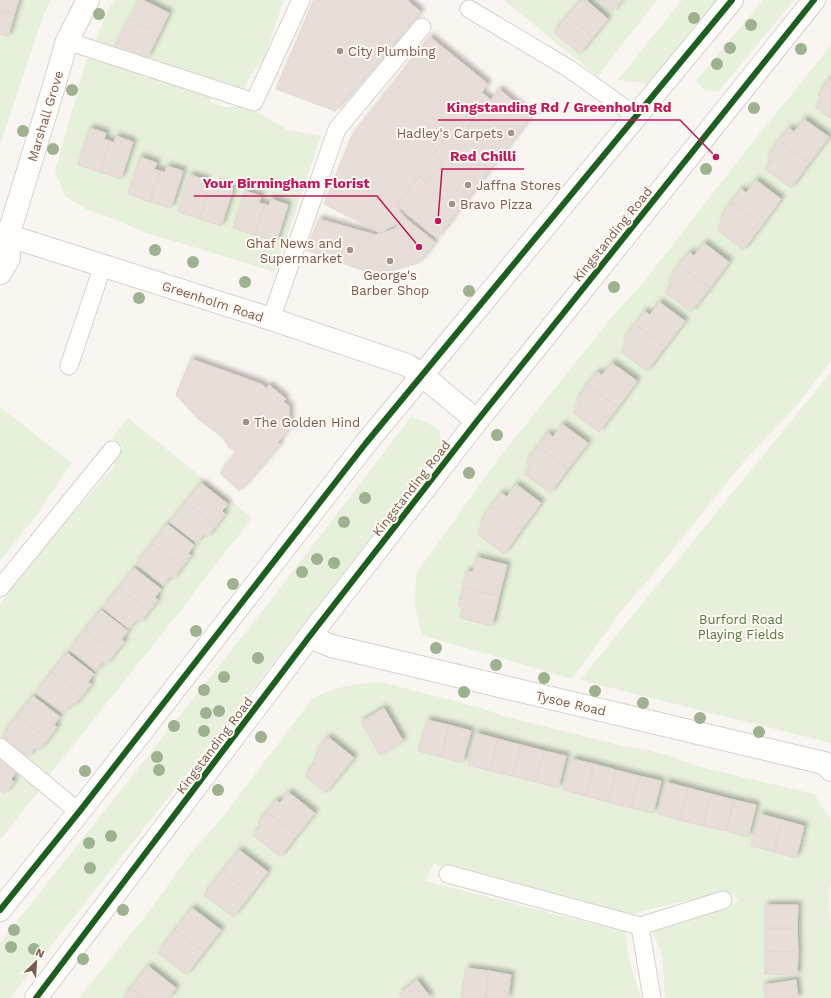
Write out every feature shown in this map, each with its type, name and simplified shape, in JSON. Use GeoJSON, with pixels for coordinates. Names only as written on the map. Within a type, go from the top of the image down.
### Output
{"type":"FeatureCollection","features":[{"type":"Feature","properties":{"kind":"main road","name":"Marshall Grove"},"geometry":{"type":"LineString","coordinates":[[0,273],[9,258],[4,234],[54,86],[67,41],[88,0]]}},
{"type":"Feature","properties":{"kind":"main road"},"geometry":{"type":"LineString","coordinates":[[0,910],[79,812],[366,443],[732,0]]}},
{"type":"Feature","properties":{"kind":"main road","name":"Kingstanding Road"},"geometry":{"type":"LineString","coordinates":[[36,998],[309,637],[477,421],[814,0]]}},
{"type":"Feature","properties":{"kind":"main road","name":"Greenholm Road"},"geometry":{"type":"LineString","coordinates":[[4,234],[271,319],[407,365],[477,421]]}},
{"type":"Feature","properties":{"kind":"main road","name":"Tysoe Road"},"geometry":{"type":"LineString","coordinates":[[309,637],[332,646],[824,763],[831,770]]}},
{"type":"Feature","properties":{"kind":"lane"},"geometry":{"type":"LineString","coordinates":[[67,41],[254,102],[301,0]]}},
{"type":"Feature","properties":{"kind":"lane"},"geometry":{"type":"LineString","coordinates":[[468,9],[568,68],[636,116]]}},
{"type":"Feature","properties":{"kind":"lane"},"geometry":{"type":"LineString","coordinates":[[271,319],[336,129],[422,27]]}},
{"type":"Feature","properties":{"kind":"lane"},"geometry":{"type":"LineString","coordinates":[[69,366],[103,265]]}},
{"type":"Feature","properties":{"kind":"lane"},"geometry":{"type":"LineString","coordinates":[[0,588],[112,450]]}},
{"type":"Feature","properties":{"kind":"lane"},"geometry":{"type":"LineString","coordinates":[[0,747],[79,812]]}},
{"type":"Feature","properties":{"kind":"lane"},"geometry":{"type":"LineString","coordinates":[[448,874],[640,926],[722,900]]}},
{"type":"Feature","properties":{"kind":"lane"},"geometry":{"type":"LineString","coordinates":[[640,926],[652,998]]}},
{"type":"Feature","properties":{"kind":"green space"},"geometry":{"type":"Polygon","coordinates":[[[0,0],[50,0],[40,25],[0,145],[0,0]]]}},
{"type":"Feature","properties":{"kind":"green space"},"geometry":{"type":"Polygon","coordinates":[[[114,0],[284,0],[264,59],[250,75],[243,92],[94,44],[114,0]]]}},
{"type":"Feature","properties":{"kind":"green space"},"geometry":{"type":"Polygon","coordinates":[[[504,0],[657,0],[598,77],[504,0]]]}},
{"type":"Feature","properties":{"kind":"green space"},"geometry":{"type":"Polygon","coordinates":[[[682,0],[719,0],[652,84],[618,80],[682,0]]]}},
{"type":"Feature","properties":{"kind":"green space"},"geometry":{"type":"Polygon","coordinates":[[[763,0],[794,0],[718,92],[704,90],[696,81],[763,0]]]}},
{"type":"Feature","properties":{"kind":"green space"},"geometry":{"type":"Polygon","coordinates":[[[831,44],[831,361],[797,405],[745,460],[651,577],[625,606],[572,679],[422,635],[415,606],[416,574],[498,459],[618,310],[643,283],[831,44]]]}},
{"type":"Feature","properties":{"kind":"green space"},"geometry":{"type":"Polygon","coordinates":[[[87,58],[212,96],[210,102],[225,107],[240,107],[253,110],[288,130],[321,136],[275,272],[141,231],[114,219],[88,210],[65,196],[55,171],[87,58]]]}},
{"type":"Feature","properties":{"kind":"green space","name":"Burford Road Playing Fields"},"geometry":{"type":"Polygon","coordinates":[[[831,372],[831,743],[580,680],[831,372]]]}},
{"type":"Feature","properties":{"kind":"green space"},"geometry":{"type":"Polygon","coordinates":[[[0,407],[72,463],[32,521],[0,561],[0,407]]]}},
{"type":"Feature","properties":{"kind":"green space"},"geometry":{"type":"Polygon","coordinates":[[[411,417],[424,421],[439,430],[442,447],[10,998],[0,998],[0,943],[275,595],[411,417]]]}},
{"type":"Feature","properties":{"kind":"green space"},"geometry":{"type":"Polygon","coordinates":[[[128,418],[252,518],[48,777],[0,738],[0,604],[68,513],[72,515],[115,465],[112,462],[123,447],[112,438],[128,418]]]}},
{"type":"Feature","properties":{"kind":"green space"},"geometry":{"type":"Polygon","coordinates":[[[381,682],[481,708],[503,716],[627,747],[671,756],[696,766],[814,794],[831,820],[831,882],[829,899],[831,923],[831,998],[665,998],[663,960],[652,928],[738,902],[734,894],[684,901],[628,915],[535,890],[490,875],[465,872],[434,864],[425,881],[625,932],[630,962],[641,998],[79,998],[151,909],[193,850],[219,822],[312,699],[328,691],[345,686],[381,682]]]}},
{"type":"Feature","properties":{"kind":"green space"},"geometry":{"type":"Polygon","coordinates":[[[0,755],[41,788],[0,840],[0,755]]]}},
{"type":"Feature","properties":{"kind":"building"},"geometry":{"type":"Polygon","coordinates":[[[0,0],[19,0],[14,15],[0,11],[0,0]]]}},
{"type":"Feature","properties":{"kind":"building"},"geometry":{"type":"Polygon","coordinates":[[[139,0],[143,0],[169,13],[159,34],[129,19],[139,0]]]}},
{"type":"Feature","properties":{"kind":"building","name":"City Plumbing"},"geometry":{"type":"Polygon","coordinates":[[[314,0],[409,0],[408,1],[421,12],[335,111],[276,89],[314,0]]]}},
{"type":"Feature","properties":{"kind":"building"},"geometry":{"type":"Polygon","coordinates":[[[581,0],[586,0],[608,19],[593,37],[568,16],[581,0]]]}},
{"type":"Feature","properties":{"kind":"building"},"geometry":{"type":"Polygon","coordinates":[[[598,0],[622,0],[612,12],[598,0]]]}},
{"type":"Feature","properties":{"kind":"building"},"geometry":{"type":"Polygon","coordinates":[[[0,11],[14,15],[8,37],[0,34],[0,11]]]}},
{"type":"Feature","properties":{"kind":"building"},"geometry":{"type":"Polygon","coordinates":[[[568,16],[593,37],[579,54],[554,32],[568,16]]]}},
{"type":"Feature","properties":{"kind":"building"},"geometry":{"type":"Polygon","coordinates":[[[129,19],[159,34],[147,58],[114,48],[129,19]]]}},
{"type":"Feature","properties":{"kind":"building"},"geometry":{"type":"Polygon","coordinates":[[[430,37],[488,84],[464,114],[472,121],[459,139],[450,132],[433,154],[444,161],[427,183],[419,176],[396,205],[404,217],[381,233],[324,204],[352,136],[430,37]]]}},
{"type":"Feature","properties":{"kind":"building"},"geometry":{"type":"Polygon","coordinates":[[[829,79],[831,80],[831,119],[815,107],[822,98],[818,95],[829,79]]]}},
{"type":"Feature","properties":{"kind":"building"},"geometry":{"type":"Polygon","coordinates":[[[499,89],[531,116],[437,238],[396,205],[419,176],[427,183],[444,161],[433,154],[450,132],[459,139],[472,121],[464,114],[481,92],[491,100],[499,89]]]}},
{"type":"Feature","properties":{"kind":"building"},"geometry":{"type":"Polygon","coordinates":[[[804,119],[829,137],[809,163],[779,141],[789,128],[794,132],[804,119]]]}},
{"type":"Feature","properties":{"kind":"building"},"geometry":{"type":"Polygon","coordinates":[[[90,128],[106,133],[104,139],[110,141],[100,172],[78,165],[90,128]]]}},
{"type":"Feature","properties":{"kind":"building"},"geometry":{"type":"Polygon","coordinates":[[[116,136],[133,142],[121,179],[100,172],[110,141],[114,143],[116,136]]]}},
{"type":"Feature","properties":{"kind":"building"},"geometry":{"type":"Polygon","coordinates":[[[779,141],[809,163],[791,188],[765,169],[772,160],[767,157],[779,141]]]}},
{"type":"Feature","properties":{"kind":"building"},"geometry":{"type":"Polygon","coordinates":[[[140,157],[157,163],[154,169],[160,171],[150,202],[128,194],[140,157]]]}},
{"type":"Feature","properties":{"kind":"building"},"geometry":{"type":"Polygon","coordinates":[[[167,166],[183,171],[171,208],[150,202],[160,171],[165,172],[167,166]]]}},
{"type":"Feature","properties":{"kind":"building"},"geometry":{"type":"Polygon","coordinates":[[[190,175],[207,180],[204,186],[210,188],[200,219],[178,212],[190,175]]]}},
{"type":"Feature","properties":{"kind":"building"},"geometry":{"type":"Polygon","coordinates":[[[756,180],[781,199],[762,225],[731,203],[741,189],[746,193],[756,180]]]}},
{"type":"Feature","properties":{"kind":"building"},"geometry":{"type":"Polygon","coordinates":[[[217,183],[233,189],[221,226],[200,219],[210,188],[215,190],[217,183]]]}},
{"type":"Feature","properties":{"kind":"building"},"geometry":{"type":"Polygon","coordinates":[[[245,191],[261,196],[259,203],[265,204],[254,235],[233,228],[245,191]]]}},
{"type":"Feature","properties":{"kind":"building"},"geometry":{"type":"Polygon","coordinates":[[[271,199],[288,205],[276,242],[254,235],[265,204],[269,206],[271,199]]]}},
{"type":"Feature","properties":{"kind":"building"},"geometry":{"type":"Polygon","coordinates":[[[731,203],[762,225],[743,250],[717,230],[724,221],[720,218],[731,203]]]}},
{"type":"Feature","properties":{"kind":"building"},"geometry":{"type":"Polygon","coordinates":[[[404,217],[435,242],[418,263],[376,275],[306,250],[319,219],[375,235],[395,229],[404,217]]]}},
{"type":"Feature","properties":{"kind":"building"},"geometry":{"type":"Polygon","coordinates":[[[704,243],[729,262],[710,288],[679,265],[690,252],[694,256],[704,243]]]}},
{"type":"Feature","properties":{"kind":"building"},"geometry":{"type":"Polygon","coordinates":[[[679,265],[710,288],[691,312],[665,293],[672,284],[668,281],[679,265]]]}},
{"type":"Feature","properties":{"kind":"building"},"geometry":{"type":"Polygon","coordinates":[[[659,302],[685,321],[665,347],[635,324],[644,311],[650,315],[659,302]]]}},
{"type":"Feature","properties":{"kind":"building"},"geometry":{"type":"Polygon","coordinates":[[[635,324],[665,347],[647,371],[621,352],[627,343],[623,340],[635,324]]]}},
{"type":"Feature","properties":{"kind":"building","name":"The Golden Hind"},"geometry":{"type":"Polygon","coordinates":[[[191,359],[261,384],[266,388],[269,385],[286,399],[283,402],[289,406],[290,427],[278,442],[280,444],[239,491],[220,473],[236,453],[228,446],[223,438],[197,418],[176,395],[191,359]]]}},
{"type":"Feature","properties":{"kind":"building"},"geometry":{"type":"Polygon","coordinates":[[[612,363],[637,381],[618,407],[587,385],[597,372],[602,375],[612,363]]]}},
{"type":"Feature","properties":{"kind":"building"},"geometry":{"type":"Polygon","coordinates":[[[587,385],[618,407],[599,432],[573,413],[580,403],[576,400],[587,385]]]}},
{"type":"Feature","properties":{"kind":"building"},"geometry":{"type":"Polygon","coordinates":[[[562,424],[588,443],[568,469],[538,446],[548,433],[553,437],[562,424]]]}},
{"type":"Feature","properties":{"kind":"building"},"geometry":{"type":"Polygon","coordinates":[[[538,446],[568,469],[550,493],[524,474],[531,465],[526,462],[538,446]]]}},
{"type":"Feature","properties":{"kind":"building"},"geometry":{"type":"Polygon","coordinates":[[[201,483],[228,504],[222,511],[225,514],[216,526],[186,502],[201,483]]]}},
{"type":"Feature","properties":{"kind":"building"},"geometry":{"type":"Polygon","coordinates":[[[516,484],[541,503],[522,529],[491,507],[501,493],[507,497],[516,484]]]}},
{"type":"Feature","properties":{"kind":"building"},"geometry":{"type":"Polygon","coordinates":[[[186,502],[216,526],[207,537],[203,534],[197,543],[170,522],[186,502]]]}},
{"type":"Feature","properties":{"kind":"building"},"geometry":{"type":"Polygon","coordinates":[[[491,507],[522,529],[504,554],[477,534],[484,525],[480,522],[491,507]]]}},
{"type":"Feature","properties":{"kind":"building"},"geometry":{"type":"Polygon","coordinates":[[[167,524],[194,545],[188,554],[191,555],[182,567],[152,544],[167,524]]]}},
{"type":"Feature","properties":{"kind":"building"},"geometry":{"type":"Polygon","coordinates":[[[152,544],[182,567],[173,579],[170,576],[163,585],[136,564],[152,544]]]}},
{"type":"Feature","properties":{"kind":"building"},"geometry":{"type":"Polygon","coordinates":[[[476,557],[507,565],[499,596],[463,587],[466,571],[473,572],[476,557]]]}},
{"type":"Feature","properties":{"kind":"building"},"geometry":{"type":"Polygon","coordinates":[[[134,568],[161,589],[155,597],[158,600],[149,611],[119,588],[134,568]]]}},
{"type":"Feature","properties":{"kind":"building"},"geometry":{"type":"Polygon","coordinates":[[[463,587],[499,596],[492,626],[460,618],[463,607],[458,606],[463,587]]]}},
{"type":"Feature","properties":{"kind":"building"},"geometry":{"type":"Polygon","coordinates":[[[119,588],[149,611],[140,623],[136,620],[129,629],[103,608],[119,588]]]}},
{"type":"Feature","properties":{"kind":"building"},"geometry":{"type":"Polygon","coordinates":[[[101,610],[128,631],[122,639],[124,642],[115,653],[85,630],[101,610]]]}},
{"type":"Feature","properties":{"kind":"building"},"geometry":{"type":"Polygon","coordinates":[[[85,630],[115,653],[106,665],[103,662],[96,671],[70,650],[85,630]]]}},
{"type":"Feature","properties":{"kind":"building"},"geometry":{"type":"Polygon","coordinates":[[[67,653],[94,674],[88,682],[91,684],[82,696],[52,672],[67,653]]]}},
{"type":"Feature","properties":{"kind":"building"},"geometry":{"type":"Polygon","coordinates":[[[52,672],[82,696],[73,707],[70,705],[63,713],[36,693],[52,672]]]}},
{"type":"Feature","properties":{"kind":"building"},"geometry":{"type":"Polygon","coordinates":[[[33,696],[60,717],[54,725],[57,727],[48,739],[17,716],[33,696]]]}},
{"type":"Feature","properties":{"kind":"building"},"geometry":{"type":"Polygon","coordinates":[[[384,708],[403,741],[380,755],[361,722],[384,708]]]}},
{"type":"Feature","properties":{"kind":"building"},"geometry":{"type":"Polygon","coordinates":[[[17,716],[48,739],[39,750],[35,748],[28,757],[2,736],[17,716]]]}},
{"type":"Feature","properties":{"kind":"building"},"geometry":{"type":"Polygon","coordinates":[[[427,720],[449,725],[441,757],[418,751],[427,720]]]}},
{"type":"Feature","properties":{"kind":"building"},"geometry":{"type":"Polygon","coordinates":[[[449,725],[471,731],[462,763],[441,757],[449,725]]]}},
{"type":"Feature","properties":{"kind":"building"},"geometry":{"type":"Polygon","coordinates":[[[476,733],[498,739],[490,771],[468,765],[476,733]]]}},
{"type":"Feature","properties":{"kind":"building"},"geometry":{"type":"Polygon","coordinates":[[[328,737],[354,758],[325,793],[305,776],[315,763],[313,762],[319,754],[316,752],[328,737]]]}},
{"type":"Feature","properties":{"kind":"building"},"geometry":{"type":"Polygon","coordinates":[[[498,739],[521,745],[513,776],[490,771],[498,739]]]}},
{"type":"Feature","properties":{"kind":"building"},"geometry":{"type":"Polygon","coordinates":[[[521,745],[544,751],[536,782],[513,776],[521,745]]]}},
{"type":"Feature","properties":{"kind":"building"},"geometry":{"type":"Polygon","coordinates":[[[544,751],[566,756],[558,788],[536,782],[544,751]]]}},
{"type":"Feature","properties":{"kind":"building"},"geometry":{"type":"Polygon","coordinates":[[[0,758],[17,771],[11,779],[14,782],[5,793],[0,790],[0,758]]]}},
{"type":"Feature","properties":{"kind":"building"},"geometry":{"type":"Polygon","coordinates":[[[572,759],[594,764],[586,796],[563,790],[572,759]]]}},
{"type":"Feature","properties":{"kind":"building"},"geometry":{"type":"Polygon","coordinates":[[[594,764],[616,770],[608,802],[586,796],[594,764]]]}},
{"type":"Feature","properties":{"kind":"building"},"geometry":{"type":"Polygon","coordinates":[[[616,770],[639,776],[631,808],[608,802],[616,770]]]}},
{"type":"Feature","properties":{"kind":"building"},"geometry":{"type":"Polygon","coordinates":[[[639,776],[661,781],[653,813],[631,808],[639,776]]]}},
{"type":"Feature","properties":{"kind":"building"},"geometry":{"type":"Polygon","coordinates":[[[666,782],[688,788],[680,820],[658,814],[666,782]]]}},
{"type":"Feature","properties":{"kind":"building"},"geometry":{"type":"Polygon","coordinates":[[[688,788],[711,794],[703,826],[680,820],[688,788]]]}},
{"type":"Feature","properties":{"kind":"building"},"geometry":{"type":"Polygon","coordinates":[[[288,792],[315,813],[297,835],[267,812],[276,800],[280,803],[288,792]]]}},
{"type":"Feature","properties":{"kind":"building"},"geometry":{"type":"Polygon","coordinates":[[[711,794],[734,800],[726,831],[703,826],[711,794]]]}},
{"type":"Feature","properties":{"kind":"building"},"geometry":{"type":"Polygon","coordinates":[[[734,800],[756,805],[748,837],[726,831],[734,800]]]}},
{"type":"Feature","properties":{"kind":"building"},"geometry":{"type":"Polygon","coordinates":[[[267,812],[297,835],[280,857],[253,835],[261,826],[258,823],[267,812]]]}},
{"type":"Feature","properties":{"kind":"building"},"geometry":{"type":"Polygon","coordinates":[[[760,814],[782,820],[774,852],[751,846],[760,814]]]}},
{"type":"Feature","properties":{"kind":"building"},"geometry":{"type":"Polygon","coordinates":[[[782,820],[804,826],[796,858],[774,852],[782,820]]]}},
{"type":"Feature","properties":{"kind":"building"},"geometry":{"type":"Polygon","coordinates":[[[239,850],[268,872],[251,894],[222,872],[239,850]]]}},
{"type":"Feature","properties":{"kind":"building"},"geometry":{"type":"Polygon","coordinates":[[[222,872],[251,894],[233,917],[204,895],[222,872]]]}},
{"type":"Feature","properties":{"kind":"building"},"geometry":{"type":"Polygon","coordinates":[[[765,905],[798,905],[797,928],[765,928],[765,905]]]}},
{"type":"Feature","properties":{"kind":"building"},"geometry":{"type":"Polygon","coordinates":[[[192,908],[221,930],[204,952],[175,930],[192,908]]]}},
{"type":"Feature","properties":{"kind":"building"},"geometry":{"type":"Polygon","coordinates":[[[765,928],[797,928],[798,952],[765,951],[765,928]]]}},
{"type":"Feature","properties":{"kind":"building"},"geometry":{"type":"Polygon","coordinates":[[[175,930],[204,952],[186,975],[158,953],[175,930]]]}},
{"type":"Feature","properties":{"kind":"building"},"geometry":{"type":"Polygon","coordinates":[[[765,951],[798,952],[797,975],[765,974],[765,951]]]}},
{"type":"Feature","properties":{"kind":"building"},"geometry":{"type":"Polygon","coordinates":[[[148,966],[176,988],[169,998],[143,998],[131,988],[148,966]]]}},
{"type":"Feature","properties":{"kind":"building"},"geometry":{"type":"Polygon","coordinates":[[[466,968],[489,971],[485,998],[461,998],[466,968]]]}},
{"type":"Feature","properties":{"kind":"building"},"geometry":{"type":"Polygon","coordinates":[[[489,971],[511,975],[508,998],[485,998],[489,971]]]}},
{"type":"Feature","properties":{"kind":"building"},"geometry":{"type":"Polygon","coordinates":[[[417,980],[431,998],[402,998],[399,994],[417,980]]]}},
{"type":"Feature","properties":{"kind":"building"},"geometry":{"type":"Polygon","coordinates":[[[796,980],[798,998],[765,998],[763,985],[796,980]]]}},
{"type":"Feature","properties":{"kind":"building"},"geometry":{"type":"Polygon","coordinates":[[[131,988],[143,998],[123,998],[131,988]]]}},
{"type":"Feature","properties":{"kind":"cycle path"},"geometry":{"type":"LineString","coordinates":[[0,910],[79,812],[366,443],[732,0]]}},
{"type":"Feature","properties":{"kind":"cycle path"},"geometry":{"type":"LineString","coordinates":[[36,998],[309,637],[477,421],[814,0]]}},
{"type":"Feature","properties":{"kind":"place","name":"City Plumbing"},"geometry":{"type":"Point","coordinates":[340,51]}},
{"type":"Feature","properties":{"kind":"place","name":"Hadley's Carpets"},"geometry":{"type":"Point","coordinates":[511,133]}},
{"type":"Feature","properties":{"kind":"place","name":"Kingstanding Rd / Greenholm Rd"},"geometry":{"type":"Point","coordinates":[716,157]}},
{"type":"Feature","properties":{"kind":"place","name":"Jaffna Stores"},"geometry":{"type":"Point","coordinates":[468,185]}},
{"type":"Feature","properties":{"kind":"place","name":"Bravo Pizza"},"geometry":{"type":"Point","coordinates":[452,204]}},
{"type":"Feature","properties":{"kind":"place","name":"Red Chilli"},"geometry":{"type":"Point","coordinates":[438,221]}},
{"type":"Feature","properties":{"kind":"place","name":"Your Birmingham Florist"},"geometry":{"type":"Point","coordinates":[419,247]}},
{"type":"Feature","properties":{"kind":"place","name":"Ghaf News and Supermarket"},"geometry":{"type":"Point","coordinates":[350,250]}},
{"type":"Feature","properties":{"kind":"place","name":"George's Barber Shop"},"geometry":{"type":"Point","coordinates":[390,261]}},
{"type":"Feature","properties":{"kind":"place","name":"The Golden Hind"},"geometry":{"type":"Point","coordinates":[246,422]}}]}
